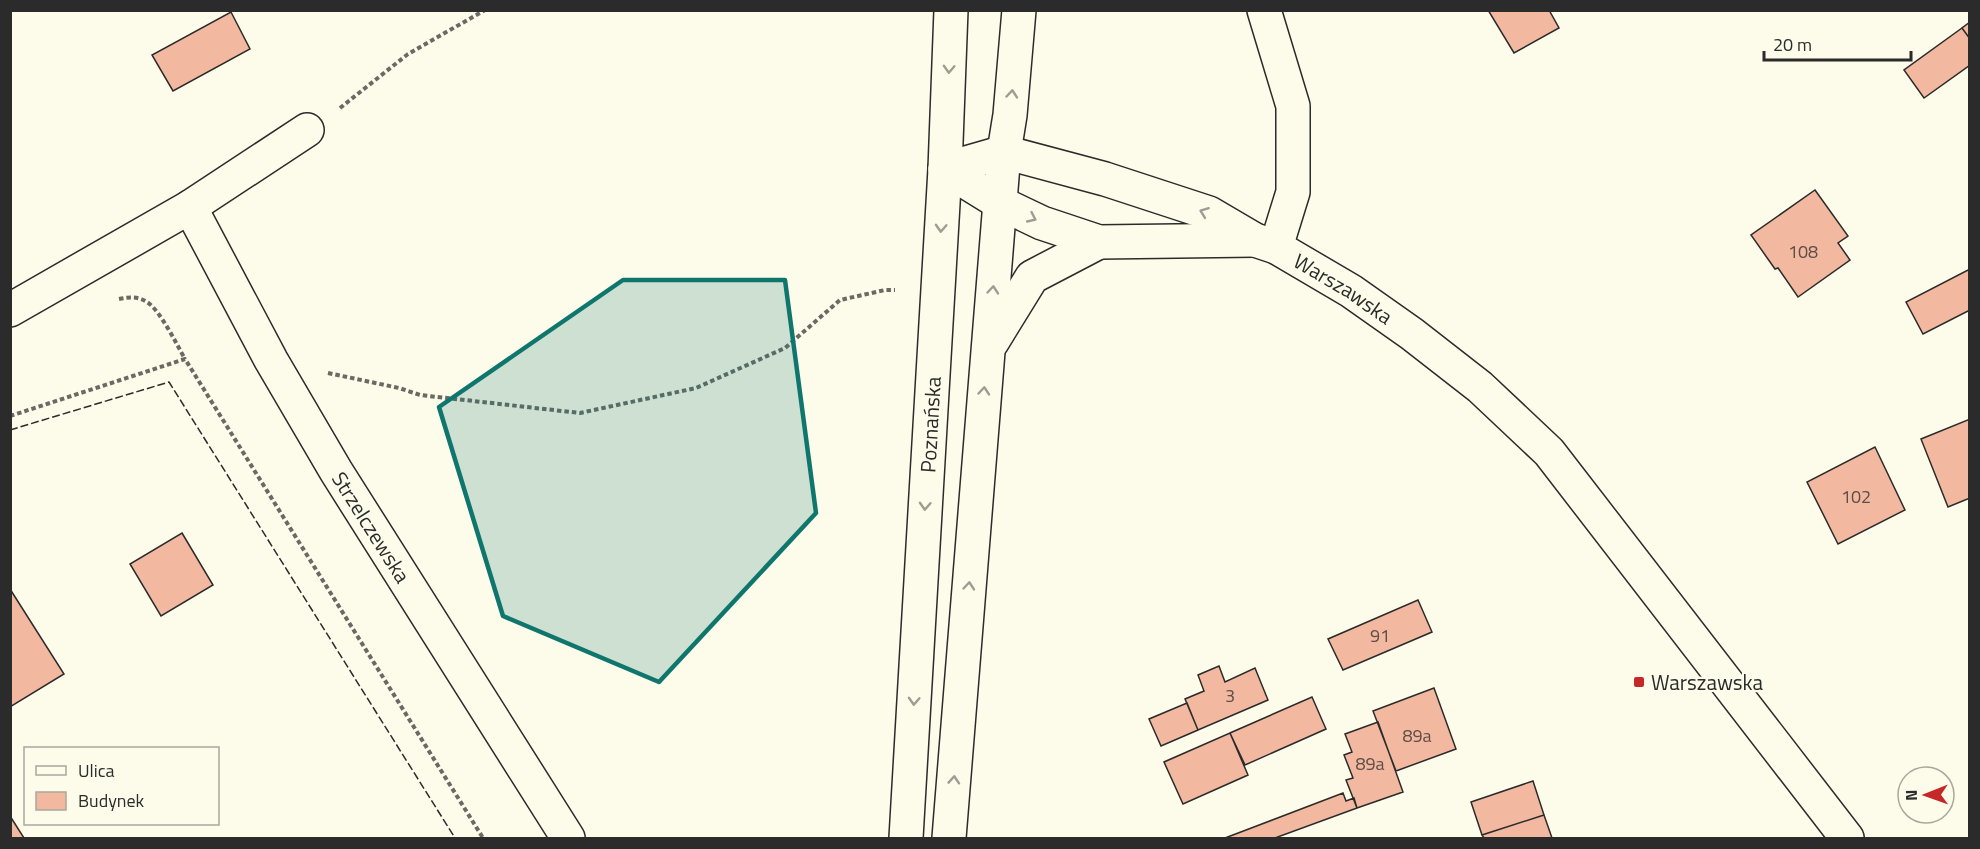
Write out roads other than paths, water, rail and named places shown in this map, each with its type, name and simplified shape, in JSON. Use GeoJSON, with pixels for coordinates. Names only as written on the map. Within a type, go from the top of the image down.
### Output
{"type":"FeatureCollection","features":[{"type":"Feature","properties":{"kind":"main road","name":"Poznańska"},"geometry":{"type":"LineString","coordinates":[[906,838],[945,169],[951,10]]}},
{"type":"Feature","properties":{"kind":"main road"},"geometry":{"type":"LineString","coordinates":[[950,838],[1004,152],[1010,116],[1019,10]]}},
{"type":"Feature","properties":{"kind":"main road"},"geometry":{"type":"LineString","coordinates":[[945,169],[1000,203],[1042,223],[1099,242],[1266,244],[1293,192],[1293,106],[1264,10]]}},
{"type":"Feature","properties":{"kind":"main road"},"geometry":{"type":"LineString","coordinates":[[10,310],[190,207],[307,130]]}},
{"type":"Feature","properties":{"kind":"main road"},"geometry":{"type":"LineString","coordinates":[[945,169],[1004,152]]}},
{"type":"Feature","properties":{"kind":"main road","name":"Warszawska"},"geometry":{"type":"LineString","coordinates":[[1004,152],[1105,179],[1209,213],[1351,291],[1412,334],[1480,387],[1549,452],[1847,838]]}},
{"type":"Feature","properties":{"kind":"main road","name":"Strzelczewska"},"geometry":{"type":"LineString","coordinates":[[190,207],[271,360],[336,471],[568,838]]}},
{"type":"Feature","properties":{"kind":"main road"},"geometry":{"type":"LineString","coordinates":[[988,348],[1032,277],[1099,242]]}},
{"type":"Feature","properties":{"kind":"place","name":"Warszawska"},"geometry":{"type":"Point","coordinates":[1639,682]}}]}
